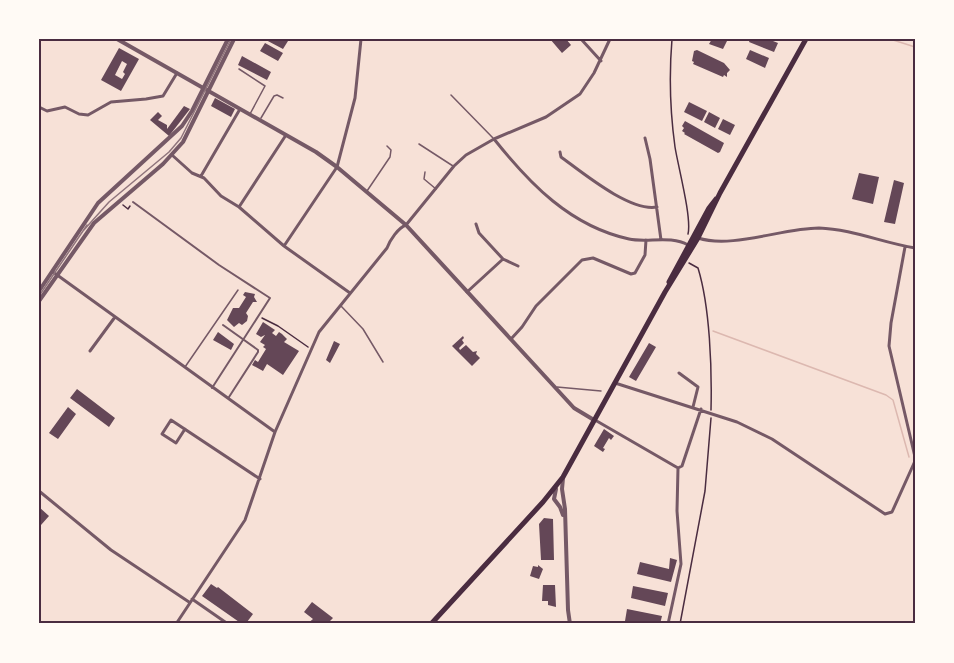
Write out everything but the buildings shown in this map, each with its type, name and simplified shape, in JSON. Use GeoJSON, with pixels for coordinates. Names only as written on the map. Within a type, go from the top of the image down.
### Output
{"type":"FeatureCollection","features":[{"type":"Feature","properties":{"kind":"main road"},"geometry":{"type":"LineString","coordinates":[[431,624],[543,502],[563,477],[806,39]]}},
{"type":"Feature","properties":{"kind":"street"},"geometry":{"type":"LineString","coordinates":[[117,39],[316,152],[337,167],[406,225],[574,408],[678,468]]}},
{"type":"Feature","properties":{"kind":"street"},"geometry":{"type":"LineString","coordinates":[[44,294],[39,291],[98,203],[179,130],[192,111],[228,39]]}},
{"type":"Feature","properties":{"kind":"street"},"geometry":{"type":"LineString","coordinates":[[39,301],[94,223],[172,155],[187,136],[234,39]]}},
{"type":"Feature","properties":{"kind":"street"},"geometry":{"type":"LineString","coordinates":[[285,246],[337,167],[355,98],[361,39]]}},
{"type":"Feature","properties":{"kind":"street"},"geometry":{"type":"LineString","coordinates":[[581,39],[601,61]]}},
{"type":"Feature","properties":{"kind":"street"},"geometry":{"type":"LineString","coordinates":[[176,624],[245,520],[275,432],[322,328],[402,226],[406,225],[454,166],[473,150],[546,117],[571,102],[586,87],[610,39]]}},
{"type":"Feature","properties":{"kind":"street"},"geometry":{"type":"LineString","coordinates":[[39,107],[47,111],[65,107],[79,114],[88,114],[111,102],[164,95],[177,73]]}},
{"type":"Feature","properties":{"kind":"street"},"geometry":{"type":"LineString","coordinates":[[201,176],[240,109]]}},
{"type":"Feature","properties":{"kind":"street"},"geometry":{"type":"LineString","coordinates":[[238,207],[286,135]]}},
{"type":"Feature","properties":{"kind":"street"},"geometry":{"type":"LineString","coordinates":[[645,138],[661,240]]}},
{"type":"Feature","properties":{"kind":"street"},"geometry":{"type":"LineString","coordinates":[[494,139],[523,175],[566,212],[597,228],[631,240],[679,241],[690,246]]}},
{"type":"Feature","properties":{"kind":"street"},"geometry":{"type":"LineString","coordinates":[[560,152],[561,157],[613,194],[650,208],[657,207]]}},
{"type":"Feature","properties":{"kind":"street"},"geometry":{"type":"LineString","coordinates":[[172,155],[192,173],[201,176],[221,196],[285,246],[350,293]]}},
{"type":"Feature","properties":{"kind":"street"},"geometry":{"type":"LineString","coordinates":[[133,202],[219,266],[270,298],[212,388]]}},
{"type":"Feature","properties":{"kind":"street"},"geometry":{"type":"LineString","coordinates":[[476,224],[479,233],[503,258],[518,267]]}},
{"type":"Feature","properties":{"kind":"street"},"geometry":{"type":"LineString","coordinates":[[696,237],[721,240],[817,228],[842,230],[915,248]]}},
{"type":"Feature","properties":{"kind":"street"},"geometry":{"type":"LineString","coordinates":[[511,339],[536,306],[582,261],[593,258],[631,274],[635,273],[645,255],[646,240]]}},
{"type":"Feature","properties":{"kind":"street"},"geometry":{"type":"LineString","coordinates":[[615,383],[737,422],[772,439],[885,514],[892,512],[915,459],[889,346],[905,246]]}},
{"type":"Feature","properties":{"kind":"street"},"geometry":{"type":"LineString","coordinates":[[467,292],[503,258]]}},
{"type":"Feature","properties":{"kind":"street"},"geometry":{"type":"LineString","coordinates":[[53,272],[275,432]]}},
{"type":"Feature","properties":{"kind":"street"},"geometry":{"type":"LineString","coordinates":[[90,351],[115,317]]}},
{"type":"Feature","properties":{"kind":"street"},"geometry":{"type":"LineString","coordinates":[[223,325],[258,350],[227,399]]}},
{"type":"Feature","properties":{"kind":"street"},"geometry":{"type":"LineString","coordinates":[[679,372],[698,387],[693,407]]}},
{"type":"Feature","properties":{"kind":"street"},"geometry":{"type":"LineString","coordinates":[[678,468],[682,466],[701,409]]}},
{"type":"Feature","properties":{"kind":"street"},"geometry":{"type":"LineString","coordinates":[[185,429],[176,443],[162,434],[171,420],[185,429],[260,479]]}},
{"type":"Feature","properties":{"kind":"street"},"geometry":{"type":"LineString","coordinates":[[668,624],[681,564],[677,512],[678,468]]}},
{"type":"Feature","properties":{"kind":"street"},"geometry":{"type":"LineString","coordinates":[[563,477],[569,624]]}},
{"type":"Feature","properties":{"kind":"street"},"geometry":{"type":"LineString","coordinates":[[556,487],[554,499],[564,518]]}},
{"type":"Feature","properties":{"kind":"street"},"geometry":{"type":"LineString","coordinates":[[39,491],[111,550],[228,624]]}},
{"type":"Feature","properties":{"kind":"street"},"geometry":{"type":"LineString","coordinates":[[543,502],[554,499]]}},
{"type":"Feature","properties":{"kind":"lane"},"geometry":{"type":"LineString","coordinates":[[239,69],[265,86],[250,115]]}},
{"type":"Feature","properties":{"kind":"lane"},"geometry":{"type":"LineString","coordinates":[[451,95],[494,139]]}},
{"type":"Feature","properties":{"kind":"lane"},"geometry":{"type":"LineString","coordinates":[[259,120],[274,96],[283,98]]}},
{"type":"Feature","properties":{"kind":"lane"},"geometry":{"type":"LineString","coordinates":[[419,144],[454,166]]}},
{"type":"Feature","properties":{"kind":"lane"},"geometry":{"type":"LineString","coordinates":[[367,192],[390,157],[391,150],[387,146]]}},
{"type":"Feature","properties":{"kind":"lane"},"geometry":{"type":"LineString","coordinates":[[425,172],[424,179],[436,189]]}},
{"type":"Feature","properties":{"kind":"lane"},"geometry":{"type":"LineString","coordinates":[[184,368],[238,290]]}},
{"type":"Feature","properties":{"kind":"lane"},"geometry":{"type":"LineString","coordinates":[[340,306],[363,328],[383,362]]}},
{"type":"Feature","properties":{"kind":"lane"},"geometry":{"type":"LineString","coordinates":[[216,321],[223,325]]}},
{"type":"Feature","properties":{"kind":"lane"},"geometry":{"type":"LineString","coordinates":[[553,386],[601,391]]}},
{"type":"Feature","properties":{"kind":"path"},"geometry":{"type":"LineString","coordinates":[[672,39],[671,116],[689,225]]}},
{"type":"Feature","properties":{"kind":"path"},"geometry":{"type":"LineString","coordinates":[[123,201],[123,205],[128,209],[133,202]]}},
{"type":"Feature","properties":{"kind":"path"},"geometry":{"type":"LineString","coordinates":[[680,624],[705,491],[711,412],[710,358],[699,271]]}},
{"type":"Feature","properties":{"kind":"path"},"geometry":{"type":"LineString","coordinates":[[258,315],[278,326],[311,350]]}},
{"type":"Feature","properties":{"kind":"waterway"},"geometry":{"type":"LineString","coordinates":[[890,39],[915,47]]}},
{"type":"Feature","properties":{"kind":"waterway"},"geometry":{"type":"LineString","coordinates":[[713,331],[886,395],[893,400],[909,457]]}},
{"type":"Feature","properties":{"kind":"tram line"},"geometry":{"type":"LineString","coordinates":[[83,231],[109,202],[169,152],[181,138],[231,39]]}},
{"type":"Feature","properties":{"kind":"tram line"},"geometry":{"type":"LineString","coordinates":[[39,296],[87,225]]}}]}
